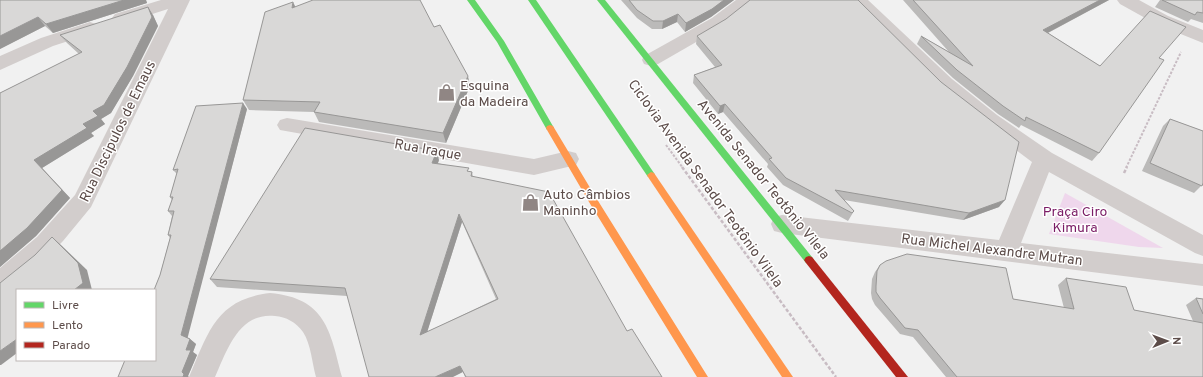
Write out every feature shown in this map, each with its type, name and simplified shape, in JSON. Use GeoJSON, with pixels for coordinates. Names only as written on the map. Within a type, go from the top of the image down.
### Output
{"type":"FeatureCollection","features":[{"type":"Feature","properties":{"kind":"main road"},"geometry":{"type":"LineString","coordinates":[[471,0],[484,16],[519,73],[568,159],[703,377]]}},
{"type":"Feature","properties":{"kind":"main road"},"geometry":{"type":"LineString","coordinates":[[532,0],[788,377]]}},
{"type":"Feature","properties":{"kind":"main road","name":"Avenida Senador Teotônio Vilela"},"geometry":{"type":"LineString","coordinates":[[601,0],[651,60],[903,377]]}},
{"type":"Feature","properties":{"kind":"street"},"geometry":{"type":"LineString","coordinates":[[0,64],[47,42],[180,0]]}},
{"type":"Feature","properties":{"kind":"street","name":"Rua Discipulos de Emaus"},"geometry":{"type":"LineString","coordinates":[[0,281],[36,254],[62,228],[83,201],[180,0]]}},
{"type":"Feature","properties":{"kind":"street"},"geometry":{"type":"LineString","coordinates":[[651,60],[718,22],[747,0]]}},
{"type":"Feature","properties":{"kind":"street"},"geometry":{"type":"LineString","coordinates":[[858,0],[945,84],[990,120],[1044,159],[1203,246]]}},
{"type":"Feature","properties":{"kind":"street"},"geometry":{"type":"LineString","coordinates":[[1126,0],[1196,35]]}},
{"type":"Feature","properties":{"kind":"street","name":"Rua Iraque"},"geometry":{"type":"LineString","coordinates":[[287,125],[534,166],[568,159]]}},
{"type":"Feature","properties":{"kind":"street"},"geometry":{"type":"LineString","coordinates":[[1006,252],[1044,159]]}},
{"type":"Feature","properties":{"kind":"street","name":"Rua Michel Alexandre Mutran"},"geometry":{"type":"LineString","coordinates":[[782,224],[909,238],[1006,252],[1203,275]]}},
{"type":"Feature","properties":{"kind":"street"},"geometry":{"type":"LineString","coordinates":[[202,377],[220,336],[235,316],[253,306],[273,303],[294,309],[308,320],[318,334],[328,377]]}},
{"type":"Feature","properties":{"kind":"path"},"geometry":{"type":"LineString","coordinates":[[1113,197],[1196,35]]}},
{"type":"Feature","properties":{"kind":"path","name":"Ciclovia Avenida Senador Teotônio Vilela"},"geometry":{"type":"LineString","coordinates":[[663,141],[836,377]]}},
{"type":"Feature","properties":{"kind":"green space","name":"Praça Ciro Kimura"},"geometry":{"type":"Polygon","coordinates":[[[1065,193],[1163,248],[1139,247],[1049,234],[1065,193]]]}},
{"type":"Feature","properties":{"kind":"building"},"geometry":{"type":"Polygon","coordinates":[[[0,0],[124,0],[46,24],[38,17],[0,36],[0,0]]]}},
{"type":"Feature","properties":{"kind":"building"},"geometry":{"type":"Polygon","coordinates":[[[313,0],[420,0],[434,27],[440,25],[468,76],[443,133],[314,112],[320,102],[243,100],[265,12],[293,2],[292,8],[313,0]]]}},
{"type":"Feature","properties":{"kind":"building"},"geometry":{"type":"Polygon","coordinates":[[[629,0],[724,0],[712,9],[686,23],[678,14],[663,21],[653,21],[637,10],[629,0]]]}},
{"type":"Feature","properties":{"kind":"building"},"geometry":{"type":"Polygon","coordinates":[[[750,0],[858,0],[941,82],[1019,142],[1005,200],[969,213],[835,190],[854,211],[852,213],[786,178],[769,159],[772,158],[725,104],[720,106],[694,75],[722,65],[697,36],[726,19],[750,0]]]}},
{"type":"Feature","properties":{"kind":"building"},"geometry":{"type":"Polygon","coordinates":[[[913,0],[1100,0],[1043,30],[1100,66],[1150,11],[1186,27],[1159,58],[1164,60],[1099,153],[1026,117],[1025,121],[957,70],[921,36],[973,66],[913,0]]]}},
{"type":"Feature","properties":{"kind":"building"},"geometry":{"type":"Polygon","coordinates":[[[1162,0],[1203,0],[1203,13],[1197,12],[1195,15],[1162,0]]]}},
{"type":"Feature","properties":{"kind":"building"},"geometry":{"type":"Polygon","coordinates":[[[148,7],[152,17],[127,67],[104,105],[93,111],[98,116],[83,124],[87,128],[34,160],[62,190],[27,228],[0,251],[0,93],[82,52],[60,35],[148,7]]]}},
{"type":"Feature","properties":{"kind":"building"},"geometry":{"type":"Polygon","coordinates":[[[243,103],[181,335],[190,339],[186,350],[191,350],[182,372],[184,374],[183,377],[118,377],[125,361],[156,361],[156,289],[154,289],[160,275],[171,235],[168,235],[174,211],[168,211],[173,197],[170,197],[178,169],[173,170],[196,106],[243,103]]]}},
{"type":"Feature","properties":{"kind":"building"},"geometry":{"type":"Polygon","coordinates":[[[1170,119],[1203,131],[1202,186],[1150,163],[1170,119]]]}},
{"type":"Feature","properties":{"kind":"building"},"geometry":{"type":"Polygon","coordinates":[[[305,128],[437,151],[432,163],[469,168],[467,171],[472,172],[471,176],[549,192],[627,331],[632,329],[662,377],[466,377],[460,366],[435,377],[369,377],[345,288],[210,279],[305,128]],[[459,214],[420,335],[498,299],[459,214]]]}},
{"type":"Feature","properties":{"kind":"building"},"geometry":{"type":"Polygon","coordinates":[[[52,237],[78,263],[83,283],[75,289],[16,289],[16,340],[0,351],[0,283],[35,255],[52,237]]]}},
{"type":"Feature","properties":{"kind":"building"},"geometry":{"type":"Polygon","coordinates":[[[907,254],[1006,268],[1013,299],[1074,309],[1066,278],[1126,287],[1134,310],[1203,323],[1203,377],[957,377],[918,330],[905,328],[876,292],[877,271],[880,265],[886,261],[907,254]]]}},
{"type":"Feature","properties":{"kind":"building"},"geometry":{"type":"Polygon","coordinates":[[[1196,298],[1203,299],[1203,314],[1196,298]]]}},
{"type":"Feature","properties":{"kind":"traffic: fast"},"geometry":{"type":"LineString","coordinates":[[471,0],[500,41],[550,128]]}},
{"type":"Feature","properties":{"kind":"traffic: fast"},"geometry":{"type":"LineString","coordinates":[[532,0],[651,175]]}},
{"type":"Feature","properties":{"kind":"traffic: fast"},"geometry":{"type":"LineString","coordinates":[[601,0],[809,260]]}},
{"type":"Feature","properties":{"kind":"traffic: slow"},"geometry":{"type":"LineString","coordinates":[[550,128],[592,199],[703,377]]}},
{"type":"Feature","properties":{"kind":"traffic: slow"},"geometry":{"type":"LineString","coordinates":[[651,175],[788,377]]}},
{"type":"Feature","properties":{"kind":"traffic: jam"},"geometry":{"type":"LineString","coordinates":[[809,260],[903,377]]}},
{"type":"Feature","properties":{"kind":"place","name":"Esquina da Madeira"},"geometry":{"type":"Point","coordinates":[447,93]}},
{"type":"Feature","properties":{"kind":"place","name":"Auto Câmbios Maninho"},"geometry":{"type":"Point","coordinates":[530,202]}}]}
